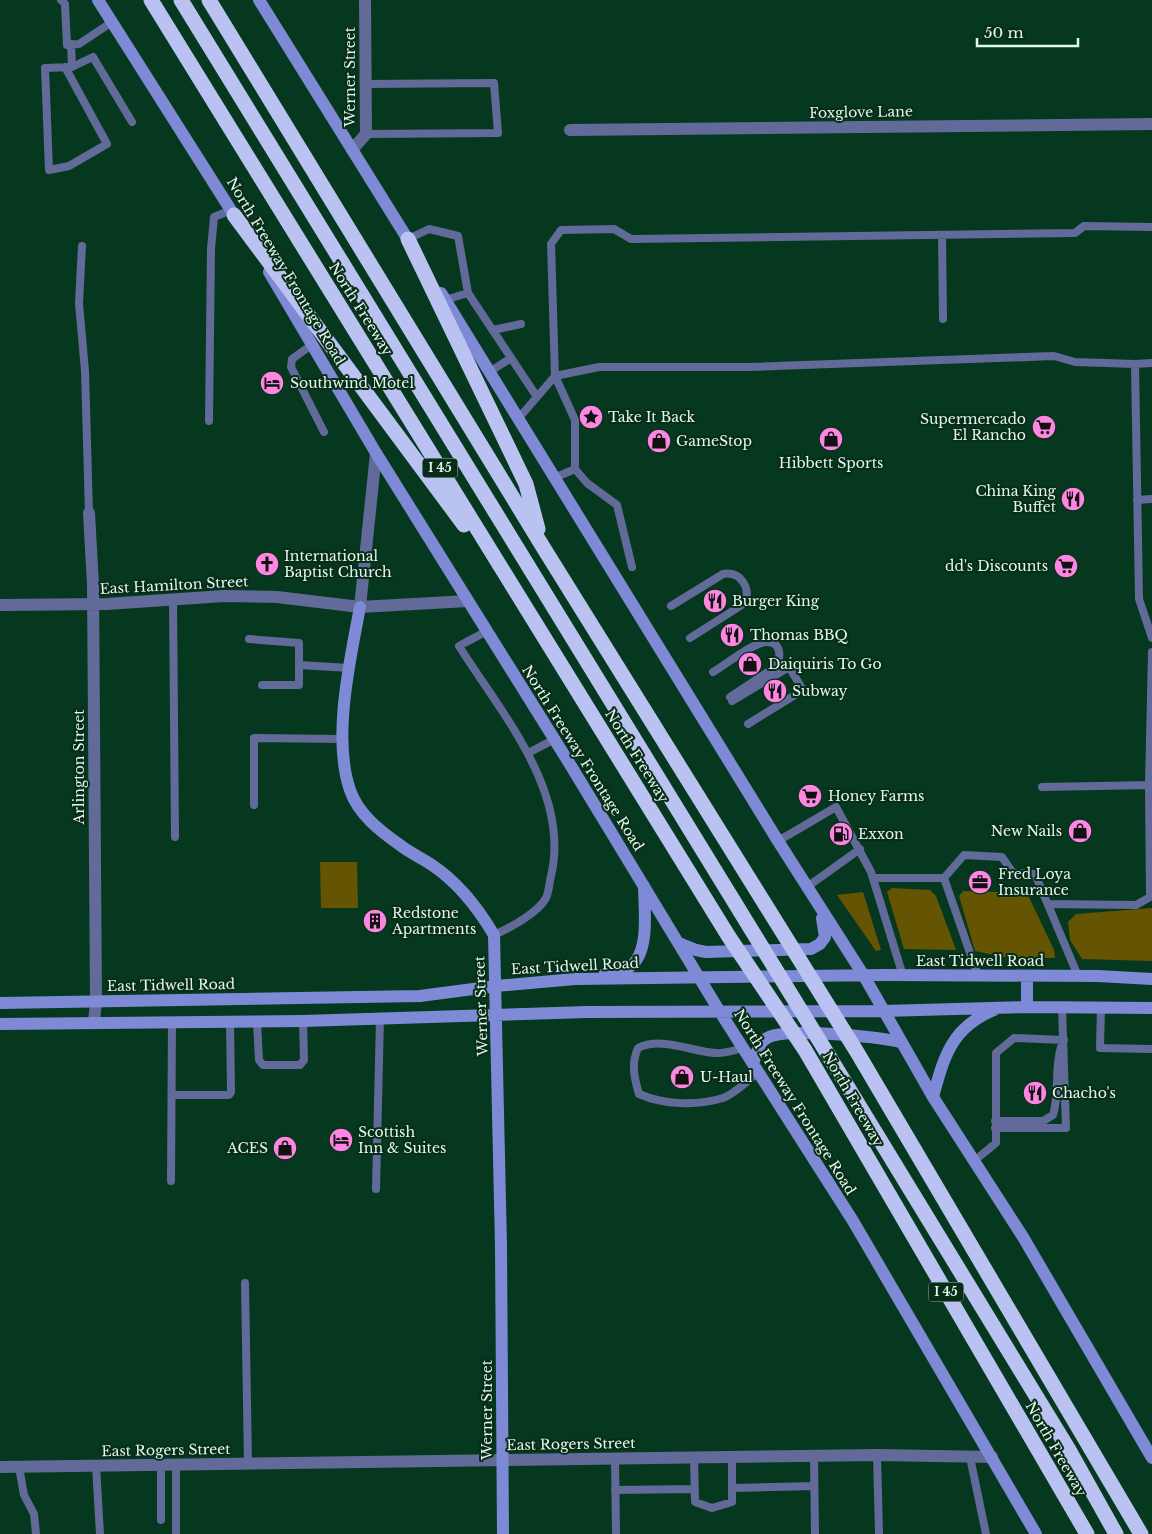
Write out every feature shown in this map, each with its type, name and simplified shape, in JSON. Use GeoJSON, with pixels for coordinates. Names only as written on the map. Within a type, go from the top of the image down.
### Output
{"type":"FeatureCollection","features":[{"type":"Feature","properties":{"kind":"highway","name":"North Freeway"},"geometry":{"type":"LineString","coordinates":[[151,0],[729,937],[805,1050],[1087,1534]]}},
{"type":"Feature","properties":{"kind":"highway","name":"North Freeway"},"geometry":{"type":"LineString","coordinates":[[181,0],[1069,1450],[1116,1534]]}},
{"type":"Feature","properties":{"kind":"highway","name":"North Freeway"},"geometry":{"type":"LineString","coordinates":[[209,0],[543,547],[856,1052],[1141,1534]]}},
{"type":"Feature","properties":{"kind":"highway"},"geometry":{"type":"LineString","coordinates":[[233,212],[531,616]]}},
{"type":"Feature","properties":{"kind":"highway"},"geometry":{"type":"LineString","coordinates":[[408,239],[526,484],[543,547]]}},
{"type":"Feature","properties":{"kind":"main road","name":"North Freeway Frontage Road"},"geometry":{"type":"LineString","coordinates":[[98,0],[233,212],[376,453],[555,739],[720,1012],[853,1221],[1036,1534]]}},
{"type":"Feature","properties":{"kind":"main road"},"geometry":{"type":"LineString","coordinates":[[259,0],[778,841],[864,976],[900,1042],[1023,1237],[1152,1458]]}},
{"type":"Feature","properties":{"kind":"main road","name":"Werner Street"},"geometry":{"type":"LineString","coordinates":[[360,607],[350,668],[342,739],[344,765],[350,791],[361,809],[375,826],[391,839],[433,866],[455,884],[479,909],[494,936],[497,1014],[502,1534]]}},
{"type":"Feature","properties":{"kind":"main road"},"geometry":{"type":"LineString","coordinates":[[575,979],[628,968],[636,960],[644,936],[644,886]]}},
{"type":"Feature","properties":{"kind":"main road"},"geometry":{"type":"LineString","coordinates":[[679,943],[706,952],[811,949],[820,944],[825,937],[826,930],[820,907]]}},
{"type":"Feature","properties":{"kind":"main road","name":"East Tidwell Road"},"geometry":{"type":"LineString","coordinates":[[0,1003],[345,999],[420,996],[496,986],[575,979],[864,976],[1078,976],[1152,979]]}},
{"type":"Feature","properties":{"kind":"main road"},"geometry":{"type":"LineString","coordinates":[[1027,976],[1027,1007]]}},
{"type":"Feature","properties":{"kind":"main road"},"geometry":{"type":"LineString","coordinates":[[345,999],[345,1020]]}},
{"type":"Feature","properties":{"kind":"main road"},"geometry":{"type":"LineString","coordinates":[[0,1024],[258,1022],[497,1014],[884,1011],[1027,1007],[1152,1008]]}},
{"type":"Feature","properties":{"kind":"main road"},"geometry":{"type":"LineString","coordinates":[[933,1097],[950,1043],[982,1015],[1000,1008]]}},
{"type":"Feature","properties":{"kind":"main road"},"geometry":{"type":"LineString","coordinates":[[756,1068],[759,1046],[767,1038],[783,1033],[873,1037],[900,1042]]}},
{"type":"Feature","properties":{"kind":"street","name":"Werner Street"},"geometry":{"type":"LineString","coordinates":[[352,150],[366,134],[365,0]]}},
{"type":"Feature","properties":{"kind":"street","name":"Foxglove Lane"},"geometry":{"type":"LineString","coordinates":[[570,130],[1152,124]]}},
{"type":"Feature","properties":{"kind":"street","name":"Werner Street"},"geometry":{"type":"LineString","coordinates":[[360,607],[376,453]]}},
{"type":"Feature","properties":{"kind":"street","name":"Arlington Street"},"geometry":{"type":"LineString","coordinates":[[89,513],[93,604],[96,1001],[94,1022]]}},
{"type":"Feature","properties":{"kind":"street","name":"East Hamilton Street"},"geometry":{"type":"LineString","coordinates":[[0,605],[93,604],[224,596],[277,597],[360,607],[468,601]]}},
{"type":"Feature","properties":{"kind":"street","name":"East Rogers Street"},"geometry":{"type":"LineString","coordinates":[[0,1467],[877,1455],[992,1457]]}},
{"type":"Feature","properties":{"kind":"lane"},"geometry":{"type":"LineString","coordinates":[[61,0],[65,4],[67,45],[79,44],[112,22]]}},
{"type":"Feature","properties":{"kind":"lane"},"geometry":{"type":"LineString","coordinates":[[72,44],[68,67],[108,144],[69,166],[49,170],[45,68],[68,67],[93,57],[132,122]]}},
{"type":"Feature","properties":{"kind":"lane"},"geometry":{"type":"LineString","coordinates":[[366,84],[494,83],[498,132],[366,134]]}},
{"type":"Feature","properties":{"kind":"lane"},"geometry":{"type":"LineString","coordinates":[[209,421],[211,249],[214,217],[233,212]]}},
{"type":"Feature","properties":{"kind":"lane"},"geometry":{"type":"LineString","coordinates":[[632,567],[617,505],[587,483],[575,469],[575,420],[555,376],[552,244],[561,230],[614,229],[631,239],[1075,233],[1084,226],[1152,227]]}},
{"type":"Feature","properties":{"kind":"lane"},"geometry":{"type":"LineString","coordinates":[[408,239],[429,229],[458,236],[468,293],[537,397]]}},
{"type":"Feature","properties":{"kind":"lane"},"geometry":{"type":"LineString","coordinates":[[942,236],[943,319]]}},
{"type":"Feature","properties":{"kind":"lane"},"geometry":{"type":"LineString","coordinates":[[82,246],[79,303],[85,371],[89,513]]}},
{"type":"Feature","properties":{"kind":"lane"},"geometry":{"type":"LineString","coordinates":[[445,300],[468,293]]}},
{"type":"Feature","properties":{"kind":"lane"},"geometry":{"type":"LineString","coordinates":[[493,330],[521,324]]}},
{"type":"Feature","properties":{"kind":"lane"},"geometry":{"type":"LineString","coordinates":[[313,344],[292,359],[291,367],[324,432]]}},
{"type":"Feature","properties":{"kind":"lane"},"geometry":{"type":"LineString","coordinates":[[518,419],[555,376],[600,368],[760,367],[1054,356],[1075,362],[1152,363]]}},
{"type":"Feature","properties":{"kind":"lane"},"geometry":{"type":"LineString","coordinates":[[489,372],[511,358]]}},
{"type":"Feature","properties":{"kind":"lane"},"geometry":{"type":"LineString","coordinates":[[1135,364],[1139,599],[1152,638]]}},
{"type":"Feature","properties":{"kind":"lane"},"geometry":{"type":"LineString","coordinates":[[554,478],[575,469]]}},
{"type":"Feature","properties":{"kind":"lane"},"geometry":{"type":"LineString","coordinates":[[1137,500],[1152,499]]}},
{"type":"Feature","properties":{"kind":"lane"},"geometry":{"type":"LineString","coordinates":[[671,606],[723,574],[731,572],[738,576],[747,588],[748,594],[745,603],[690,638]]}},
{"type":"Feature","properties":{"kind":"lane"},"geometry":{"type":"LineString","coordinates":[[173,599],[175,837]]}},
{"type":"Feature","properties":{"kind":"lane"},"geometry":{"type":"LineString","coordinates":[[487,631],[458,646],[528,753],[549,802],[555,858],[546,899],[517,925],[494,936]]}},
{"type":"Feature","properties":{"kind":"lane"},"geometry":{"type":"LineString","coordinates":[[249,639],[299,643],[299,685],[262,685]]}},
{"type":"Feature","properties":{"kind":"lane"},"geometry":{"type":"LineString","coordinates":[[713,672],[758,645],[767,642],[776,645],[780,652],[780,662],[731,699],[789,667],[803,690],[748,724]]}},
{"type":"Feature","properties":{"kind":"lane"},"geometry":{"type":"LineString","coordinates":[[1048,904],[1136,905],[1151,896],[1152,652]]}},
{"type":"Feature","properties":{"kind":"lane"},"geometry":{"type":"LineString","coordinates":[[299,665],[350,668]]}},
{"type":"Feature","properties":{"kind":"lane"},"geometry":{"type":"LineString","coordinates":[[254,805],[254,738],[342,739]]}},
{"type":"Feature","properties":{"kind":"lane"},"geometry":{"type":"LineString","coordinates":[[528,753],[555,739]]}},
{"type":"Feature","properties":{"kind":"lane"},"geometry":{"type":"LineString","coordinates":[[1042,787],[1150,785]]}},
{"type":"Feature","properties":{"kind":"lane"},"geometry":{"type":"LineString","coordinates":[[778,841],[836,807],[860,849],[873,878],[903,976]]}},
{"type":"Feature","properties":{"kind":"lane"},"geometry":{"type":"LineString","coordinates":[[807,887],[860,849]]}},
{"type":"Feature","properties":{"kind":"lane"},"geometry":{"type":"LineString","coordinates":[[873,878],[944,878],[964,855],[1002,857],[1013,874],[1035,874],[1078,976]]}},
{"type":"Feature","properties":{"kind":"lane"},"geometry":{"type":"LineString","coordinates":[[944,878],[978,976]]}},
{"type":"Feature","properties":{"kind":"lane"},"geometry":{"type":"LineString","coordinates":[[995,1124],[1066,1128],[1062,1007]]}},
{"type":"Feature","properties":{"kind":"lane"},"geometry":{"type":"LineString","coordinates":[[1102,1007],[1100,1048],[1152,1049]]}},
{"type":"Feature","properties":{"kind":"lane"},"geometry":{"type":"LineString","coordinates":[[376,1189],[380,1018]]}},
{"type":"Feature","properties":{"kind":"lane"},"geometry":{"type":"LineString","coordinates":[[258,1022],[259,1060],[262,1065],[300,1065],[304,1060],[303,1021]]}},
{"type":"Feature","properties":{"kind":"lane"},"geometry":{"type":"LineString","coordinates":[[171,1181],[172,1022]]}},
{"type":"Feature","properties":{"kind":"lane"},"geometry":{"type":"LineString","coordinates":[[172,1095],[229,1095],[231,1092],[230,1022]]}},
{"type":"Feature","properties":{"kind":"lane"},"geometry":{"type":"LineString","coordinates":[[974,1161],[996,1143],[996,1053],[1014,1038],[1064,1040]]}},
{"type":"Feature","properties":{"kind":"lane"},"geometry":{"type":"LineString","coordinates":[[995,1124],[1044,1121],[1053,1115],[1056,1108],[1056,1063],[1064,1040]]}},
{"type":"Feature","properties":{"kind":"lane"},"geometry":{"type":"LineString","coordinates":[[743,1048],[717,1054],[665,1045],[646,1044],[638,1048],[634,1059],[634,1074],[639,1094],[653,1100],[680,1103],[725,1097],[756,1068]]}},
{"type":"Feature","properties":{"kind":"lane"},"geometry":{"type":"LineString","coordinates":[[246,1283],[248,1464]]}},
{"type":"Feature","properties":{"kind":"lane"},"geometry":{"type":"LineString","coordinates":[[877,1455],[879,1534]]}},
{"type":"Feature","properties":{"kind":"lane"},"geometry":{"type":"LineString","coordinates":[[814,1456],[815,1534]]}},
{"type":"Feature","properties":{"kind":"lane"},"geometry":{"type":"LineString","coordinates":[[694,1457],[695,1502],[712,1508],[732,1502],[732,1457]]}},
{"type":"Feature","properties":{"kind":"lane"},"geometry":{"type":"LineString","coordinates":[[970,1457],[986,1534]]}},
{"type":"Feature","properties":{"kind":"lane"},"geometry":{"type":"LineString","coordinates":[[615,1458],[616,1534]]}},
{"type":"Feature","properties":{"kind":"lane"},"geometry":{"type":"LineString","coordinates":[[161,1465],[161,1520]]}},
{"type":"Feature","properties":{"kind":"lane"},"geometry":{"type":"LineString","coordinates":[[176,1465],[176,1534]]}},
{"type":"Feature","properties":{"kind":"lane"},"geometry":{"type":"LineString","coordinates":[[96,1466],[100,1534]]}},
{"type":"Feature","properties":{"kind":"lane"},"geometry":{"type":"LineString","coordinates":[[19,1467],[24,1495],[34,1514],[36,1534]]}},
{"type":"Feature","properties":{"kind":"lane"},"geometry":{"type":"LineString","coordinates":[[732,1488],[814,1486]]}},
{"type":"Feature","properties":{"kind":"lane"},"geometry":{"type":"LineString","coordinates":[[615,1490],[694,1489]]}},
{"type":"Feature","properties":{"kind":"shaded area"},"geometry":{"type":"Polygon","coordinates":[[[320,862],[357,862],[358,908],[321,908],[320,862]]]}},
{"type":"Feature","properties":{"kind":"shaded area"},"geometry":{"type":"Polygon","coordinates":[[[892,888],[930,890],[936,896],[956,950],[904,949],[887,892],[892,888]]]}},
{"type":"Feature","properties":{"kind":"shaded area"},"geometry":{"type":"Polygon","coordinates":[[[963,891],[1027,893],[1054,950],[1055,958],[1004,957],[975,951],[959,896],[963,891]]]}},
{"type":"Feature","properties":{"kind":"shaded area"},"geometry":{"type":"Polygon","coordinates":[[[863,892],[881,950],[876,951],[837,895],[863,892]]]}},
{"type":"Feature","properties":{"kind":"shaded area"},"geometry":{"type":"Polygon","coordinates":[[[1152,908],[1152,961],[1082,959],[1070,940],[1068,922],[1076,914],[1152,908]]]}},
{"type":"Feature","properties":{"kind":"place","name":"Southwind Motel"},"geometry":{"type":"Point","coordinates":[272,383]}},
{"type":"Feature","properties":{"kind":"place","name":"Take It Back"},"geometry":{"type":"Point","coordinates":[591,417]}},
{"type":"Feature","properties":{"kind":"place","name":"Supermercado El Rancho"},"geometry":{"type":"Point","coordinates":[1044,427]}},
{"type":"Feature","properties":{"kind":"place","name":"Hibbett Sports"},"geometry":{"type":"Point","coordinates":[831,439]}},
{"type":"Feature","properties":{"kind":"place","name":"GameStop"},"geometry":{"type":"Point","coordinates":[659,441]}},
{"type":"Feature","properties":{"kind":"place","name":"China King Buffet"},"geometry":{"type":"Point","coordinates":[1073,499]}},
{"type":"Feature","properties":{"kind":"place","name":"International Baptist Church"},"geometry":{"type":"Point","coordinates":[267,564]}},
{"type":"Feature","properties":{"kind":"place","name":"dd's Discounts"},"geometry":{"type":"Point","coordinates":[1066,566]}},
{"type":"Feature","properties":{"kind":"place","name":"Burger King"},"geometry":{"type":"Point","coordinates":[715,601]}},
{"type":"Feature","properties":{"kind":"place","name":"Thomas BBQ"},"geometry":{"type":"Point","coordinates":[732,635]}},
{"type":"Feature","properties":{"kind":"place","name":"Daiquiris To Go"},"geometry":{"type":"Point","coordinates":[750,664]}},
{"type":"Feature","properties":{"kind":"place","name":"Subway"},"geometry":{"type":"Point","coordinates":[775,691]}},
{"type":"Feature","properties":{"kind":"place","name":"Honey Farms"},"geometry":{"type":"Point","coordinates":[810,796]}},
{"type":"Feature","properties":{"kind":"place","name":"New Nails"},"geometry":{"type":"Point","coordinates":[1080,831]}},
{"type":"Feature","properties":{"kind":"place","name":"Exxon"},"geometry":{"type":"Point","coordinates":[841,834]}},
{"type":"Feature","properties":{"kind":"place","name":"Fred Loya Insurance"},"geometry":{"type":"Point","coordinates":[980,882]}},
{"type":"Feature","properties":{"kind":"place","name":"Redstone Apartments"},"geometry":{"type":"Point","coordinates":[375,921]}},
{"type":"Feature","properties":{"kind":"place","name":"U-Haul"},"geometry":{"type":"Point","coordinates":[682,1077]}},
{"type":"Feature","properties":{"kind":"place","name":"Chacho's"},"geometry":{"type":"Point","coordinates":[1035,1093]}},
{"type":"Feature","properties":{"kind":"place","name":"Scottish Inn & Suites"},"geometry":{"type":"Point","coordinates":[341,1140]}},
{"type":"Feature","properties":{"kind":"place","name":"ACES"},"geometry":{"type":"Point","coordinates":[285,1148]}}]}
